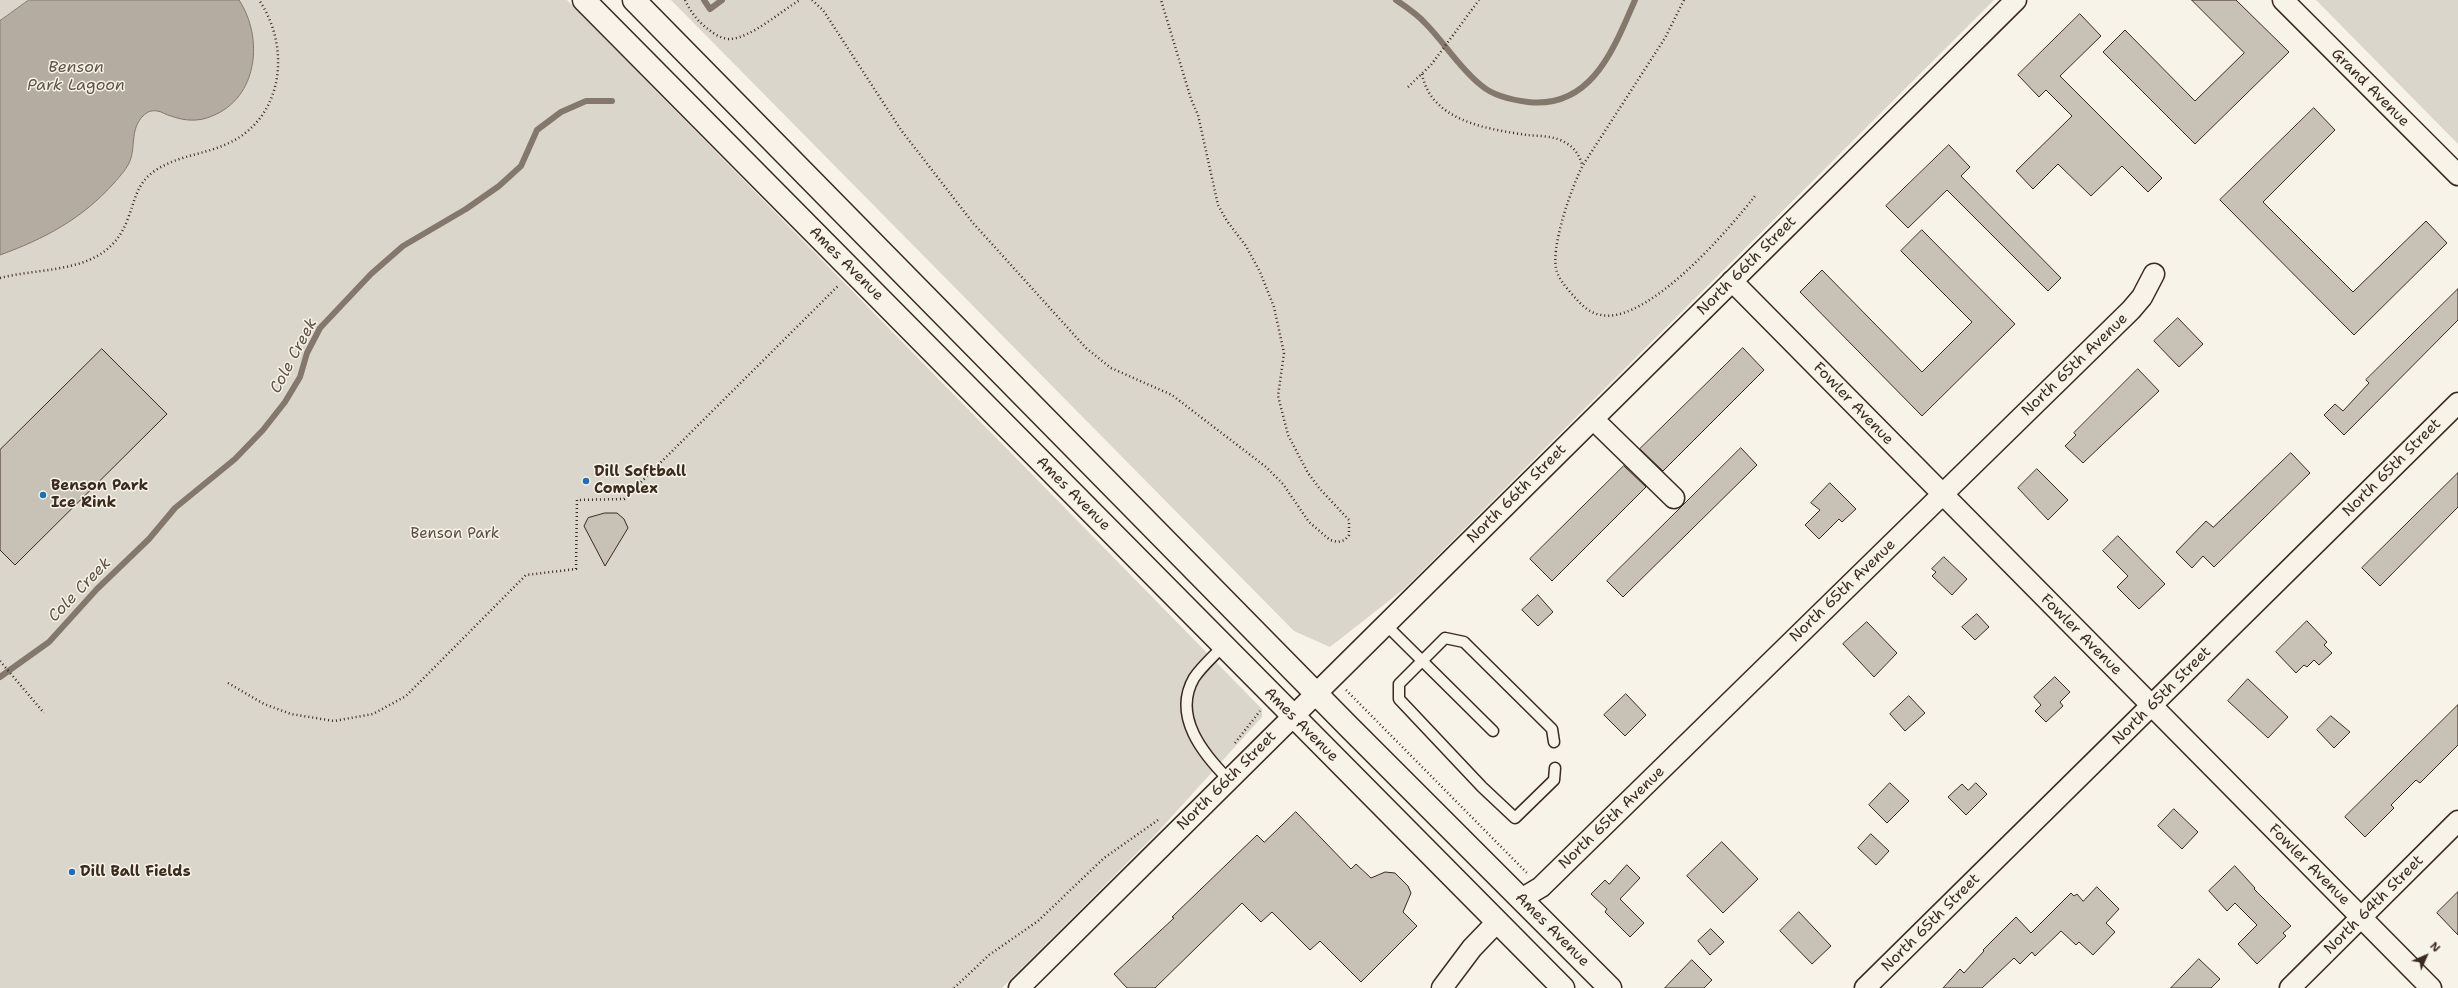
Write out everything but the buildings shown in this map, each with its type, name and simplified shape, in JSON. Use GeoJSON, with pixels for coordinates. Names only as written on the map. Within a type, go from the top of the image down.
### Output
{"type":"FeatureCollection","features":[{"type":"Feature","properties":{"kind":"main road","name":"Ames Avenue"},"geometry":{"type":"LineString","coordinates":[[584,0],[1292,716],[1564,988]]}},
{"type":"Feature","properties":{"kind":"main road","name":"Ames Avenue"},"geometry":{"type":"LineString","coordinates":[[634,0],[1610,988]]}},
{"type":"Feature","properties":{"kind":"street","name":"North 66th Street"},"geometry":{"type":"LineString","coordinates":[[1019,988],[1223,774],[1292,716],[2016,0]]}},
{"type":"Feature","properties":{"kind":"street","name":"Grand Avenue"},"geometry":{"type":"LineString","coordinates":[[2283,0],[2458,175]]}},
{"type":"Feature","properties":{"kind":"street","name":"North 65th Avenue"},"geometry":{"type":"LineString","coordinates":[[1521,899],[1541,887],[1941,494],[2131,310],[2142,297],[2154,274]]}},
{"type":"Feature","properties":{"kind":"street","name":"Fowler Avenue"},"geometry":{"type":"LineString","coordinates":[[1732,281],[2431,988]]}},
{"type":"Feature","properties":{"kind":"street","name":"North 65th Street"},"geometry":{"type":"LineString","coordinates":[[1865,988],[2458,403]]}},
{"type":"Feature","properties":{"kind":"street"},"geometry":{"type":"LineString","coordinates":[[1593,419],[1674,498]]}},
{"type":"Feature","properties":{"kind":"street","name":"North 64th Street"},"geometry":{"type":"LineString","coordinates":[[2290,988],[2458,821]]}},
{"type":"Feature","properties":{"kind":"street"},"geometry":{"type":"LineString","coordinates":[[1442,988],[1472,948],[1497,922]]}},
{"type":"Feature","properties":{"kind":"lane"},"geometry":{"type":"LineString","coordinates":[[1386,624],[1493,732]]}},
{"type":"Feature","properties":{"kind":"lane"},"geometry":{"type":"LineString","coordinates":[[1554,742],[1552,729],[1464,642],[1445,638],[1399,684],[1399,699],[1482,788],[1515,818],[1554,780],[1556,768]]}},
{"type":"Feature","properties":{"kind":"lane"},"geometry":{"type":"LineString","coordinates":[[1223,646],[1193,679],[1188,696],[1187,712],[1191,731],[1199,746],[1223,774]]}},
{"type":"Feature","properties":{"kind":"path"},"geometry":{"type":"LineString","coordinates":[[0,278],[73,266],[102,255],[121,234],[139,185],[147,176],[173,160],[228,144],[242,136],[254,126],[275,90],[279,71],[278,52],[268,19],[258,0]]}},
{"type":"Feature","properties":{"kind":"path"},"geometry":{"type":"LineString","coordinates":[[685,0],[692,13],[703,26],[716,35],[729,39],[751,32],[800,0]]}},
{"type":"Feature","properties":{"kind":"path"},"geometry":{"type":"LineString","coordinates":[[812,0],[827,16],[901,130],[973,223],[1086,348],[1111,368],[1172,395],[1266,467],[1283,484],[1318,532],[1330,540],[1338,542],[1345,540],[1350,528],[1349,520],[1312,478],[1288,435],[1278,396],[1284,353],[1274,307],[1260,272],[1250,253],[1218,205],[1212,187],[1198,115],[1191,99],[1161,0]]}},
{"type":"Feature","properties":{"kind":"path"},"geometry":{"type":"LineString","coordinates":[[1408,87],[1431,65],[1464,23],[1479,0]]}},
{"type":"Feature","properties":{"kind":"path"},"geometry":{"type":"LineString","coordinates":[[1684,0],[1665,38],[1583,165],[1572,186],[1564,214],[1556,255],[1557,272],[1583,306],[1594,314],[1606,317],[1631,310],[1674,281],[1738,218],[1755,196]]}},
{"type":"Feature","properties":{"kind":"path"},"geometry":{"type":"LineString","coordinates":[[1422,74],[1427,92],[1447,113],[1481,126],[1565,142],[1578,154],[1583,165]]}},
{"type":"Feature","properties":{"kind":"path"},"geometry":{"type":"LineString","coordinates":[[228,683],[264,704],[291,714],[334,721],[373,714],[406,696],[526,575],[576,569],[577,500],[624,499],[842,281]]}},
{"type":"Feature","properties":{"kind":"path"},"geometry":{"type":"LineString","coordinates":[[0,661],[44,713]]}},
{"type":"Feature","properties":{"kind":"path"},"geometry":{"type":"LineString","coordinates":[[1332,676],[1541,887]]}},
{"type":"Feature","properties":{"kind":"path"},"geometry":{"type":"LineString","coordinates":[[1223,774],[1262,709]]}},
{"type":"Feature","properties":{"kind":"path"},"geometry":{"type":"LineString","coordinates":[[954,988],[984,959],[1038,921],[1104,858],[1162,817]]}},
{"type":"Feature","properties":{"kind":"green space","name":"Benson Park"},"geometry":{"type":"Polygon","coordinates":[[[0,0],[567,0],[1262,709],[1262,717],[1156,834],[1002,988],[0,988],[0,0]]]}},
{"type":"Feature","properties":{"kind":"green space"},"geometry":{"type":"Polygon","coordinates":[[[671,0],[1994,0],[1404,589],[1330,647],[1294,631],[671,0]]]}},
{"type":"Feature","properties":{"kind":"green space"},"geometry":{"type":"Polygon","coordinates":[[[2316,0],[2458,0],[2458,144],[2316,0]]]}},
{"type":"Feature","properties":{"kind":"water","name":"Benson Park Lagoon"},"geometry":{"type":"Polygon","coordinates":[[[29,0],[239,0],[247,15],[252,32],[254,49],[252,66],[247,81],[239,96],[227,107],[207,118],[192,120],[176,118],[159,111],[151,111],[146,113],[139,121],[135,131],[131,158],[128,165],[119,178],[102,196],[75,217],[47,235],[0,255],[0,21],[29,0]]]}},
{"type":"Feature","properties":{"kind":"waterway","name":"Cole Creek"},"geometry":{"type":"LineString","coordinates":[[704,0],[710,9],[722,0]]}},
{"type":"Feature","properties":{"kind":"waterway","name":"Cole Creek"},"geometry":{"type":"LineString","coordinates":[[1396,0],[1422,20],[1466,71],[1482,86],[1504,97],[1528,102],[1550,102],[1569,96],[1598,72],[1609,55],[1635,0]]}},
{"type":"Feature","properties":{"kind":"waterway","name":"Cole Creek"},"geometry":{"type":"LineString","coordinates":[[0,677],[49,642],[97,589],[149,539],[175,508],[235,459],[263,430],[285,402],[300,377],[307,353],[320,328],[371,274],[403,246],[466,209],[499,186],[521,166],[537,130],[561,112],[586,101],[612,101]]}},
{"type":"Feature","properties":{"kind":"place","name":"Dill Softball Complex"},"geometry":{"type":"Point","coordinates":[586,481]}},
{"type":"Feature","properties":{"kind":"place","name":"Benson Park Ice Rink"},"geometry":{"type":"Point","coordinates":[43,495]}},
{"type":"Feature","properties":{"kind":"place","name":"Dill Ball Fields"},"geometry":{"type":"Point","coordinates":[72,872]}}]}
